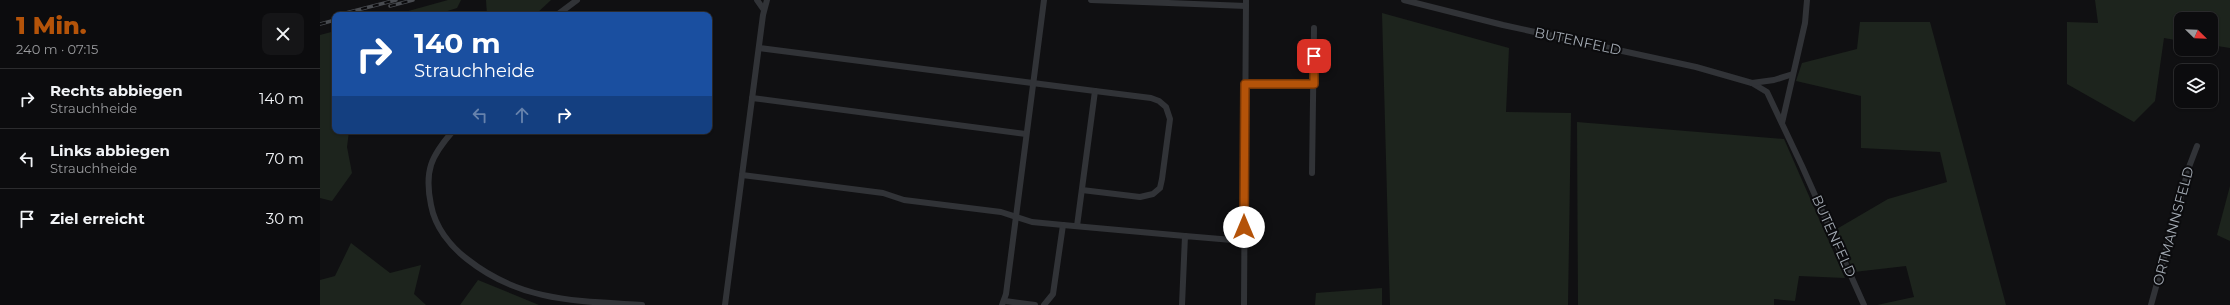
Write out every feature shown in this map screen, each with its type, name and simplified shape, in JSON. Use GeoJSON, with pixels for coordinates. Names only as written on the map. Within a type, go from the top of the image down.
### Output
{"type":"FeatureCollection","features":[{"type":"Feature","properties":{"kind":"street"},"geometry":{"type":"LineString","coordinates":[[561,12],[577,0]]}},
{"type":"Feature","properties":{"kind":"street"},"geometry":{"type":"LineString","coordinates":[[757,0],[764,10]]}},
{"type":"Feature","properties":{"kind":"street"},"geometry":{"type":"LineString","coordinates":[[725,305],[758,48],[767,0]]}},
{"type":"Feature","properties":{"kind":"street"},"geometry":{"type":"LineString","coordinates":[[1035,305],[1004,303],[1044,0]]}},
{"type":"Feature","properties":{"kind":"street"},"geometry":{"type":"LineString","coordinates":[[1091,0],[1246,3],[1244,305]]}},
{"type":"Feature","properties":{"kind":"street","name":"BUTENFELD"},"geometry":{"type":"LineString","coordinates":[[1404,0],[1503,24],[1696,67],[1752,83],[1767,92],[1864,305]]}},
{"type":"Feature","properties":{"kind":"street"},"geometry":{"type":"LineString","coordinates":[[1782,123],[1805,23],[1807,0]]}},
{"type":"Feature","properties":{"kind":"street"},"geometry":{"type":"LineString","coordinates":[[1312,172],[1314,28]]}},
{"type":"Feature","properties":{"kind":"street"},"geometry":{"type":"LineString","coordinates":[[758,48],[1155,99],[1166,107],[1170,119],[1160,188],[1149,197],[1082,190]]}},
{"type":"Feature","properties":{"kind":"street","name":"BUTENFELD"},"geometry":{"type":"LineString","coordinates":[[1752,83],[1774,80],[1793,74]]}},
{"type":"Feature","properties":{"kind":"street"},"geometry":{"type":"LineString","coordinates":[[1245,84],[1314,84]]}},
{"type":"Feature","properties":{"kind":"street"},"geometry":{"type":"LineString","coordinates":[[1077,226],[1095,91]]}},
{"type":"Feature","properties":{"kind":"street"},"geometry":{"type":"LineString","coordinates":[[752,98],[1026,134]]}},
{"type":"Feature","properties":{"kind":"street"},"geometry":{"type":"LineString","coordinates":[[451,134],[433,156],[428,184],[434,218],[449,241],[463,256],[492,278],[522,290],[568,300],[642,305]]}},
{"type":"Feature","properties":{"kind":"street","name":"ORTMANNSFELD"},"geometry":{"type":"LineString","coordinates":[[2151,305],[2189,166],[2196,146]]}},
{"type":"Feature","properties":{"kind":"street"},"geometry":{"type":"LineString","coordinates":[[742,175],[883,193],[904,200],[1001,212],[1032,222],[1244,241]]}},
{"type":"Feature","properties":{"kind":"street"},"geometry":{"type":"LineString","coordinates":[[1044,305],[1053,294],[1062,225]]}},
{"type":"Feature","properties":{"kind":"street"},"geometry":{"type":"LineString","coordinates":[[1182,305],[1185,236]]}},
{"type":"Feature","properties":{"kind":"shaded area"},"geometry":{"type":"Polygon","coordinates":[[[448,0],[461,0],[457,8],[444,12],[405,12],[448,0]]]}},
{"type":"Feature","properties":{"kind":"shaded area"},"geometry":{"type":"Polygon","coordinates":[[[486,0],[551,0],[538,12],[487,12],[486,0]]]}},
{"type":"Feature","properties":{"kind":"shaded area"},"geometry":{"type":"Polygon","coordinates":[[[2095,0],[2230,0],[2230,48],[2218,46],[2218,12],[2174,12],[2174,40],[2164,38],[2155,101],[2134,122],[2067,84],[2067,22],[2098,23],[2095,0]]]}},
{"type":"Feature","properties":{"kind":"shaded area"},"geometry":{"type":"Polygon","coordinates":[[[1382,13],[1509,48],[1506,112],[1571,113],[1568,305],[1390,305],[1382,13]]]}},
{"type":"Feature","properties":{"kind":"shaded area"},"geometry":{"type":"Polygon","coordinates":[[[1860,22],[1930,22],[2006,305],[1877,305],[1914,297],[1906,266],[1854,272],[1835,230],[1888,199],[1947,182],[1940,152],[1861,148],[1861,96],[1796,81],[1802,63],[1857,49],[1860,22]]]}},
{"type":"Feature","properties":{"kind":"shaded area"},"geometry":{"type":"Polygon","coordinates":[[[332,32],[332,134],[349,134],[347,147],[352,173],[332,201],[320,198],[320,35],[332,32]]]}},
{"type":"Feature","properties":{"kind":"shaded area"},"geometry":{"type":"Polygon","coordinates":[[[1577,122],[1784,139],[1845,278],[1799,276],[1795,301],[1774,299],[1774,305],[1578,305],[1577,122]]]}},
{"type":"Feature","properties":{"kind":"shaded area"},"geometry":{"type":"Polygon","coordinates":[[[2230,186],[2230,241],[2217,235],[2230,186]]]}},
{"type":"Feature","properties":{"kind":"shaded area"},"geometry":{"type":"Polygon","coordinates":[[[351,243],[390,273],[421,265],[414,294],[426,305],[320,305],[320,280],[335,276],[351,243]]]}},
{"type":"Feature","properties":{"kind":"shaded area"},"geometry":{"type":"Polygon","coordinates":[[[478,280],[539,305],[460,305],[478,280]]]}},
{"type":"Feature","properties":{"kind":"shaded area"},"geometry":{"type":"Polygon","coordinates":[[[1382,288],[1382,305],[1315,305],[1316,293],[1382,288]]]}},
{"type":"Feature","properties":{"kind":"railway"},"geometry":{"type":"LineString","coordinates":[[350,12],[396,0]]}},
{"type":"Feature","properties":{"kind":"railway"},"geometry":{"type":"LineString","coordinates":[[390,6],[413,0]]}},
{"type":"Feature","properties":{"kind":"railway"},"geometry":{"type":"LineString","coordinates":[[320,24],[332,21]]}},
{"type":"Feature","properties":{"kind":"route"},"geometry":{"type":"LineString","coordinates":[[1244,227],[1245,84],[1314,84],[1314,56]]}}]}
